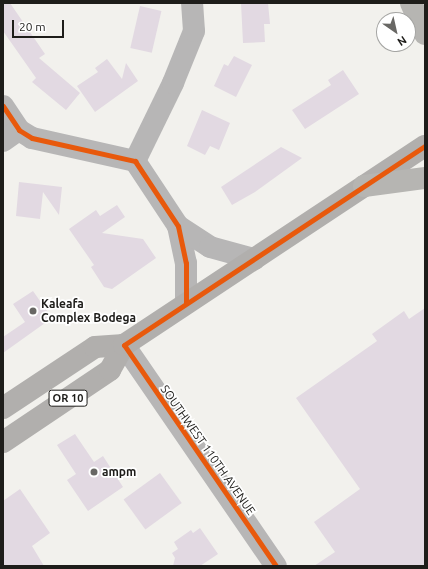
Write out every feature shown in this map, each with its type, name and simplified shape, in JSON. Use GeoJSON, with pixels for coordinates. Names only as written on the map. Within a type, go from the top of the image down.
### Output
{"type":"FeatureCollection","features":[{"type":"Feature","properties":{"kind":"highway"},"geometry":{"type":"LineString","coordinates":[[411,3],[425,34]]}},
{"type":"Feature","properties":{"kind":"highway"},"geometry":{"type":"LineString","coordinates":[[364,186],[425,178]]}},
{"type":"Feature","properties":{"kind":"main road","name":"OR 10"},"geometry":{"type":"LineString","coordinates":[[3,442],[110,370],[124,345],[425,146]]}},
{"type":"Feature","properties":{"kind":"main road","name":"OR 10"},"geometry":{"type":"LineString","coordinates":[[3,408],[95,346],[124,345]]}},
{"type":"Feature","properties":{"kind":"street"},"geometry":{"type":"LineString","coordinates":[[135,161],[173,83],[194,31],[192,3]]}},
{"type":"Feature","properties":{"kind":"street"},"geometry":{"type":"LineString","coordinates":[[3,106],[11,135],[135,161],[178,226],[186,263],[186,303]]}},
{"type":"Feature","properties":{"kind":"street"},"geometry":{"type":"LineString","coordinates":[[178,226],[210,247],[254,258]]}},
{"type":"Feature","properties":{"kind":"street","name":"SOUTHWEST 110TH AVENUE"},"geometry":{"type":"LineString","coordinates":[[124,345],[276,566]]}},
{"type":"Feature","properties":{"kind":"building"},"geometry":{"type":"Polygon","coordinates":[[[3,3],[10,3],[45,54],[39,58],[80,93],[66,110],[32,82],[36,78],[3,31],[3,3]]]}},
{"type":"Feature","properties":{"kind":"building"},"geometry":{"type":"Polygon","coordinates":[[[241,3],[268,3],[270,24],[264,24],[265,42],[243,43],[241,3]]]}},
{"type":"Feature","properties":{"kind":"building"},"geometry":{"type":"Polygon","coordinates":[[[140,6],[161,11],[152,53],[130,48],[140,6]]]}},
{"type":"Feature","properties":{"kind":"building"},"geometry":{"type":"Polygon","coordinates":[[[234,56],[252,65],[236,97],[214,86],[224,64],[228,66],[234,56]]]}},
{"type":"Feature","properties":{"kind":"building"},"geometry":{"type":"Polygon","coordinates":[[[107,59],[122,79],[126,63],[138,81],[95,112],[77,86],[98,72],[95,68],[107,59]]]}},
{"type":"Feature","properties":{"kind":"building"},"geometry":{"type":"Polygon","coordinates":[[[343,70],[359,94],[305,129],[292,110],[331,85],[328,80],[343,70]]]}},
{"type":"Feature","properties":{"kind":"building"},"geometry":{"type":"Polygon","coordinates":[[[202,110],[230,123],[219,150],[210,146],[205,155],[187,146],[202,110]]]}},
{"type":"Feature","properties":{"kind":"building"},"geometry":{"type":"Polygon","coordinates":[[[281,147],[302,158],[255,192],[232,205],[221,187],[281,147]]]}},
{"type":"Feature","properties":{"kind":"building"},"geometry":{"type":"Polygon","coordinates":[[[19,182],[62,187],[59,215],[43,192],[40,219],[16,216],[19,182]]]}},
{"type":"Feature","properties":{"kind":"building"},"geometry":{"type":"Polygon","coordinates":[[[117,205],[125,217],[102,233],[143,239],[156,258],[112,289],[104,287],[91,267],[94,265],[69,229],[96,210],[100,216],[117,205]]]}},
{"type":"Feature","properties":{"kind":"building","name":"Kaleafa Complex Bodega"},"geometry":{"type":"Polygon","coordinates":[[[33,291],[52,318],[3,353],[3,337],[25,322],[13,304],[33,291]]]}},
{"type":"Feature","properties":{"kind":"building"},"geometry":{"type":"Polygon","coordinates":[[[425,308],[425,566],[314,566],[335,552],[314,522],[360,489],[296,398],[377,341],[372,334],[404,311],[409,319],[425,308]]]}},
{"type":"Feature","properties":{"kind":"building","name":"ampm"},"geometry":{"type":"Polygon","coordinates":[[[75,434],[94,462],[103,456],[123,487],[88,511],[67,480],[76,474],[57,445],[75,434]]]}},
{"type":"Feature","properties":{"kind":"building"},"geometry":{"type":"Polygon","coordinates":[[[160,473],[182,503],[145,529],[124,499],[160,473]]]}},
{"type":"Feature","properties":{"kind":"building"},"geometry":{"type":"Polygon","coordinates":[[[20,489],[50,533],[32,546],[44,566],[3,566],[3,501],[20,489]]]}},
{"type":"Feature","properties":{"kind":"building"},"geometry":{"type":"Polygon","coordinates":[[[200,528],[218,554],[200,566],[173,566],[175,558],[172,553],[178,549],[174,542],[191,530],[193,533],[200,528]]]}},
{"type":"Feature","properties":{"kind":"cycle path"},"geometry":{"type":"LineString","coordinates":[[3,106],[19,130],[32,138],[135,161],[178,226],[186,263],[186,303]]}},
{"type":"Feature","properties":{"kind":"cycle path"},"geometry":{"type":"LineString","coordinates":[[276,566],[124,345],[425,146]]}},
{"type":"Feature","properties":{"kind":"place","name":"Kaleafa Complex Bodega"},"geometry":{"type":"Point","coordinates":[33,311]}},
{"type":"Feature","properties":{"kind":"place","name":"ampm"},"geometry":{"type":"Point","coordinates":[94,472]}}]}
